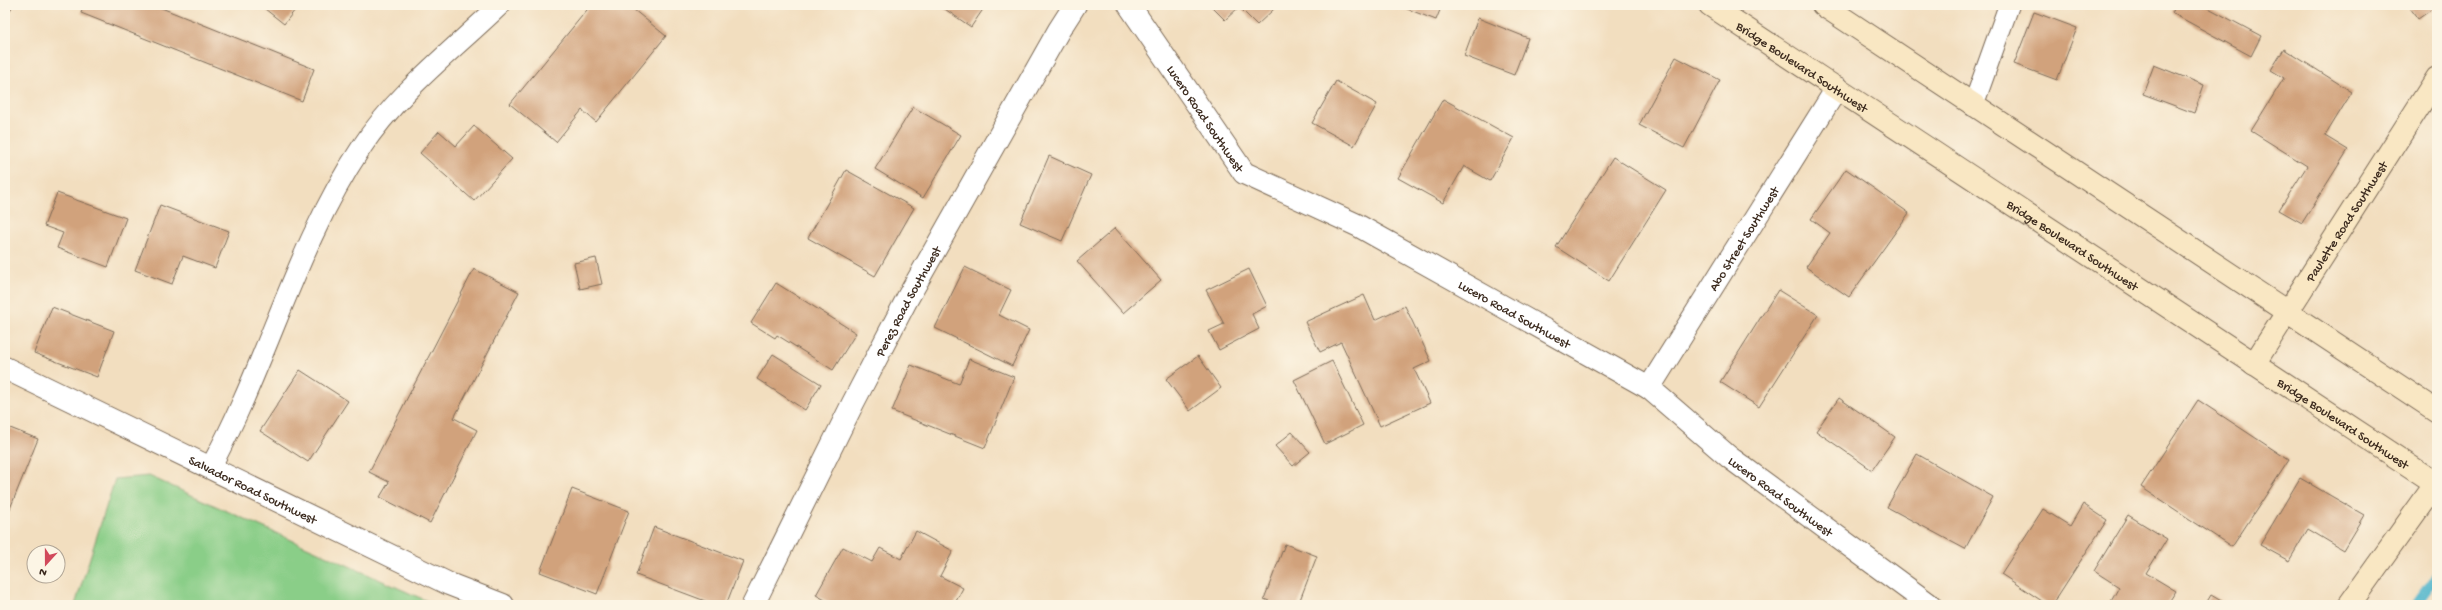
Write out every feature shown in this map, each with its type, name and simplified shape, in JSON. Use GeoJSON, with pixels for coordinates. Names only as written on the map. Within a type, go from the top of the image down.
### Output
{"type":"FeatureCollection","features":[{"type":"Feature","properties":{"kind":"main road","name":"Bridge Boulevard Southwest"},"geometry":{"type":"LineString","coordinates":[[1710,5],[2437,483]]}},
{"type":"Feature","properties":{"kind":"main road"},"geometry":{"type":"LineString","coordinates":[[1824,5],[1973,106],[2437,411]]}},
{"type":"Feature","properties":{"kind":"main road","name":"Paulette Road Southwest"},"geometry":{"type":"LineString","coordinates":[[2254,364],[2437,78]]}},
{"type":"Feature","properties":{"kind":"main road"},"geometry":{"type":"LineString","coordinates":[[2349,605],[2437,483]]}},
{"type":"Feature","properties":{"kind":"street","name":"Perez Road Southwest"},"geometry":{"type":"LineString","coordinates":[[753,605],[852,403],[907,299],[1059,30],[1075,5]]}},
{"type":"Feature","properties":{"kind":"street","name":"Lucero Road Southwest"},"geometry":{"type":"LineString","coordinates":[[1129,5],[1244,173],[1357,225],[1648,388],[1729,457],[1930,605]]}},
{"type":"Feature","properties":{"kind":"street","name":"Abo Street Southwest"},"geometry":{"type":"LineString","coordinates":[[1648,388],[1837,88]]}},
{"type":"Feature","properties":{"kind":"street","name":"Salvador Road Southwest"},"geometry":{"type":"LineString","coordinates":[[5,368],[449,584],[503,605]]}},
{"type":"Feature","properties":{"kind":"lane"},"geometry":{"type":"LineString","coordinates":[[210,468],[252,385],[304,255],[361,147],[394,105],[500,5]]}},
{"type":"Feature","properties":{"kind":"lane"},"geometry":{"type":"LineString","coordinates":[[1973,106],[2009,5]]}},
{"type":"Feature","properties":{"kind":"green space"},"geometry":{"type":"Polygon","coordinates":[[[149,476],[436,605],[75,605],[115,479],[149,476]]]}},
{"type":"Feature","properties":{"kind":"building"},"geometry":{"type":"Polygon","coordinates":[[[5,5],[13,5],[5,19],[5,5]]]}},
{"type":"Feature","properties":{"kind":"building"},"geometry":{"type":"Polygon","coordinates":[[[84,5],[154,5],[314,69],[302,101],[81,13],[84,5]]]}},
{"type":"Feature","properties":{"kind":"building"},"geometry":{"type":"Polygon","coordinates":[[[260,5],[299,5],[284,24],[260,5]]]}},
{"type":"Feature","properties":{"kind":"building"},"geometry":{"type":"Polygon","coordinates":[[[591,5],[628,5],[666,36],[596,122],[582,110],[556,142],[510,104],[591,5]]]}},
{"type":"Feature","properties":{"kind":"building"},"geometry":{"type":"Polygon","coordinates":[[[939,5],[986,5],[971,27],[939,5]]]}},
{"type":"Feature","properties":{"kind":"building"},"geometry":{"type":"Polygon","coordinates":[[[1210,5],[1270,5],[1274,9],[1257,25],[1239,7],[1225,20],[1210,5]]]}},
{"type":"Feature","properties":{"kind":"building"},"geometry":{"type":"Polygon","coordinates":[[[1397,5],[1442,5],[1436,20],[1397,5]]]}},
{"type":"Feature","properties":{"kind":"building"},"geometry":{"type":"Polygon","coordinates":[[[1530,5],[1538,5],[1536,9],[1530,5]]]}},
{"type":"Feature","properties":{"kind":"building"},"geometry":{"type":"Polygon","coordinates":[[[2176,5],[2203,5],[2261,36],[2251,56],[2172,13],[2176,5]]]}},
{"type":"Feature","properties":{"kind":"building"},"geometry":{"type":"Polygon","coordinates":[[[2408,5],[2433,5],[2435,7],[2418,19],[2408,5]]]}},
{"type":"Feature","properties":{"kind":"building"},"geometry":{"type":"Polygon","coordinates":[[[2034,12],[2077,28],[2057,80],[2014,64],[2034,12]]]}},
{"type":"Feature","properties":{"kind":"building"},"geometry":{"type":"Polygon","coordinates":[[[1478,18],[1528,38],[1514,75],[1464,56],[1478,18]]]}},
{"type":"Feature","properties":{"kind":"building"},"geometry":{"type":"Polygon","coordinates":[[[2284,49],[2352,92],[2325,136],[2348,150],[2302,223],[2279,210],[2307,166],[2251,131],[2284,78],[2271,70],[2284,49]]]}},
{"type":"Feature","properties":{"kind":"building"},"geometry":{"type":"Polygon","coordinates":[[[1676,57],[1720,80],[1684,148],[1639,125],[1676,57]]]}},
{"type":"Feature","properties":{"kind":"building"},"geometry":{"type":"Polygon","coordinates":[[[2154,65],[2204,85],[2194,113],[2143,94],[2154,65]]]}},
{"type":"Feature","properties":{"kind":"building"},"geometry":{"type":"Polygon","coordinates":[[[1336,81],[1377,104],[1354,146],[1312,123],[1336,81]]]}},
{"type":"Feature","properties":{"kind":"building"},"geometry":{"type":"Polygon","coordinates":[[[1443,99],[1514,138],[1490,181],[1464,166],[1443,203],[1398,178],[1443,99]]]}},
{"type":"Feature","properties":{"kind":"building"},"geometry":{"type":"Polygon","coordinates":[[[913,107],[961,135],[923,198],[875,169],[913,107]]]}},
{"type":"Feature","properties":{"kind":"building"},"geometry":{"type":"Polygon","coordinates":[[[474,126],[512,159],[474,201],[420,153],[439,131],[456,146],[474,126]]]}},
{"type":"Feature","properties":{"kind":"building"},"geometry":{"type":"Polygon","coordinates":[[[1049,156],[1091,175],[1062,241],[1020,223],[1049,156]]]}},
{"type":"Feature","properties":{"kind":"building"},"geometry":{"type":"Polygon","coordinates":[[[1613,157],[1666,190],[1609,281],[1556,247],[1613,157]]]}},
{"type":"Feature","properties":{"kind":"building"},"geometry":{"type":"Polygon","coordinates":[[[1846,169],[1909,213],[1849,297],[1806,267],[1830,233],[1811,219],[1846,169]]]}},
{"type":"Feature","properties":{"kind":"building"},"geometry":{"type":"Polygon","coordinates":[[[846,170],[914,208],[875,276],[808,238],[846,170]]]}},
{"type":"Feature","properties":{"kind":"building"},"geometry":{"type":"Polygon","coordinates":[[[57,193],[126,218],[108,267],[57,248],[63,233],[44,226],[57,193]]]}},
{"type":"Feature","properties":{"kind":"building"},"geometry":{"type":"Polygon","coordinates":[[[160,205],[229,231],[215,268],[183,256],[172,284],[135,270],[160,205]]]}},
{"type":"Feature","properties":{"kind":"building"},"geometry":{"type":"Polygon","coordinates":[[[1115,228],[1161,280],[1123,313],[1077,261],[1115,228]]]}},
{"type":"Feature","properties":{"kind":"building"},"geometry":{"type":"Polygon","coordinates":[[[596,258],[602,284],[580,289],[574,263],[596,258]]]}},
{"type":"Feature","properties":{"kind":"building"},"geometry":{"type":"Polygon","coordinates":[[[965,267],[1011,290],[999,315],[1029,330],[1012,366],[935,328],[965,267]]]}},
{"type":"Feature","properties":{"kind":"building"},"geometry":{"type":"Polygon","coordinates":[[[474,269],[519,292],[454,418],[477,430],[430,523],[380,497],[389,482],[369,472],[474,269]]]}},
{"type":"Feature","properties":{"kind":"building"},"geometry":{"type":"Polygon","coordinates":[[[1249,269],[1267,306],[1252,314],[1259,329],[1219,350],[1209,331],[1224,324],[1206,290],[1249,269]]]}},
{"type":"Feature","properties":{"kind":"building"},"geometry":{"type":"Polygon","coordinates":[[[776,283],[856,333],[833,370],[777,335],[775,338],[751,323],[776,283]]]}},
{"type":"Feature","properties":{"kind":"building"},"geometry":{"type":"Polygon","coordinates":[[[1778,290],[1818,315],[1759,407],[1720,382],[1778,290]]]}},
{"type":"Feature","properties":{"kind":"building"},"geometry":{"type":"Polygon","coordinates":[[[1364,295],[1375,320],[1405,306],[1431,361],[1414,369],[1430,403],[1380,426],[1341,342],[1320,352],[1305,322],[1364,295]]]}},
{"type":"Feature","properties":{"kind":"building"},"geometry":{"type":"Polygon","coordinates":[[[52,307],[114,331],[97,377],[34,353],[52,307]]]}},
{"type":"Feature","properties":{"kind":"building"},"geometry":{"type":"Polygon","coordinates":[[[773,354],[821,384],[805,410],[757,379],[773,354]]]}},
{"type":"Feature","properties":{"kind":"building"},"geometry":{"type":"Polygon","coordinates":[[[1198,356],[1221,388],[1190,411],[1166,379],[1198,356]]]}},
{"type":"Feature","properties":{"kind":"building"},"geometry":{"type":"Polygon","coordinates":[[[969,359],[1014,377],[985,448],[892,411],[911,365],[959,384],[969,359]]]}},
{"type":"Feature","properties":{"kind":"building"},"geometry":{"type":"Polygon","coordinates":[[[1332,361],[1363,425],[1325,444],[1294,380],[1332,361]]]}},
{"type":"Feature","properties":{"kind":"building"},"geometry":{"type":"Polygon","coordinates":[[[300,370],[348,401],[308,462],[260,431],[300,370]]]}},
{"type":"Feature","properties":{"kind":"building"},"geometry":{"type":"Polygon","coordinates":[[[1839,398],[1895,437],[1872,470],[1816,431],[1839,398]]]}},
{"type":"Feature","properties":{"kind":"building"},"geometry":{"type":"Polygon","coordinates":[[[2198,400],[2289,460],[2232,547],[2141,487],[2198,400]]]}},
{"type":"Feature","properties":{"kind":"building"},"geometry":{"type":"Polygon","coordinates":[[[5,426],[38,439],[9,511],[5,509],[5,426]]]}},
{"type":"Feature","properties":{"kind":"building"},"geometry":{"type":"Polygon","coordinates":[[[1292,432],[1310,452],[1293,466],[1275,446],[1292,432]]]}},
{"type":"Feature","properties":{"kind":"building"},"geometry":{"type":"Polygon","coordinates":[[[1917,454],[1993,497],[1965,549],[1887,507],[1917,454]]]}},
{"type":"Feature","properties":{"kind":"building"},"geometry":{"type":"Polygon","coordinates":[[[2300,478],[2364,515],[2343,550],[2308,529],[2289,561],[2260,545],[2300,478]]]}},
{"type":"Feature","properties":{"kind":"building"},"geometry":{"type":"Polygon","coordinates":[[[572,489],[629,511],[597,594],[540,572],[572,489]]]}},
{"type":"Feature","properties":{"kind":"building"},"geometry":{"type":"Polygon","coordinates":[[[2083,504],[2107,520],[2052,605],[2048,605],[2001,574],[2043,509],[2070,526],[2083,504]]]}},
{"type":"Feature","properties":{"kind":"building"},"geometry":{"type":"Polygon","coordinates":[[[2128,515],[2167,539],[2146,573],[2176,591],[2167,605],[2109,605],[2119,587],[2094,571],[2128,515]]]}},
{"type":"Feature","properties":{"kind":"building"},"geometry":{"type":"Polygon","coordinates":[[[654,527],[743,561],[726,605],[716,605],[636,575],[654,527]]]}},
{"type":"Feature","properties":{"kind":"building"},"geometry":{"type":"Polygon","coordinates":[[[916,531],[953,551],[940,576],[963,588],[954,605],[834,605],[816,595],[843,547],[872,562],[880,548],[901,559],[916,531]]]}},
{"type":"Feature","properties":{"kind":"building"},"geometry":{"type":"Polygon","coordinates":[[[1285,544],[1317,556],[1298,605],[1279,605],[1264,599],[1285,544]]]}},
{"type":"Feature","properties":{"kind":"building"},"geometry":{"type":"Polygon","coordinates":[[[2211,595],[2228,605],[2205,605],[2211,595]]]}},
{"type":"Feature","properties":{"kind":"waterway"},"geometry":{"type":"LineString","coordinates":[[2416,605],[2437,576]]}}]}
